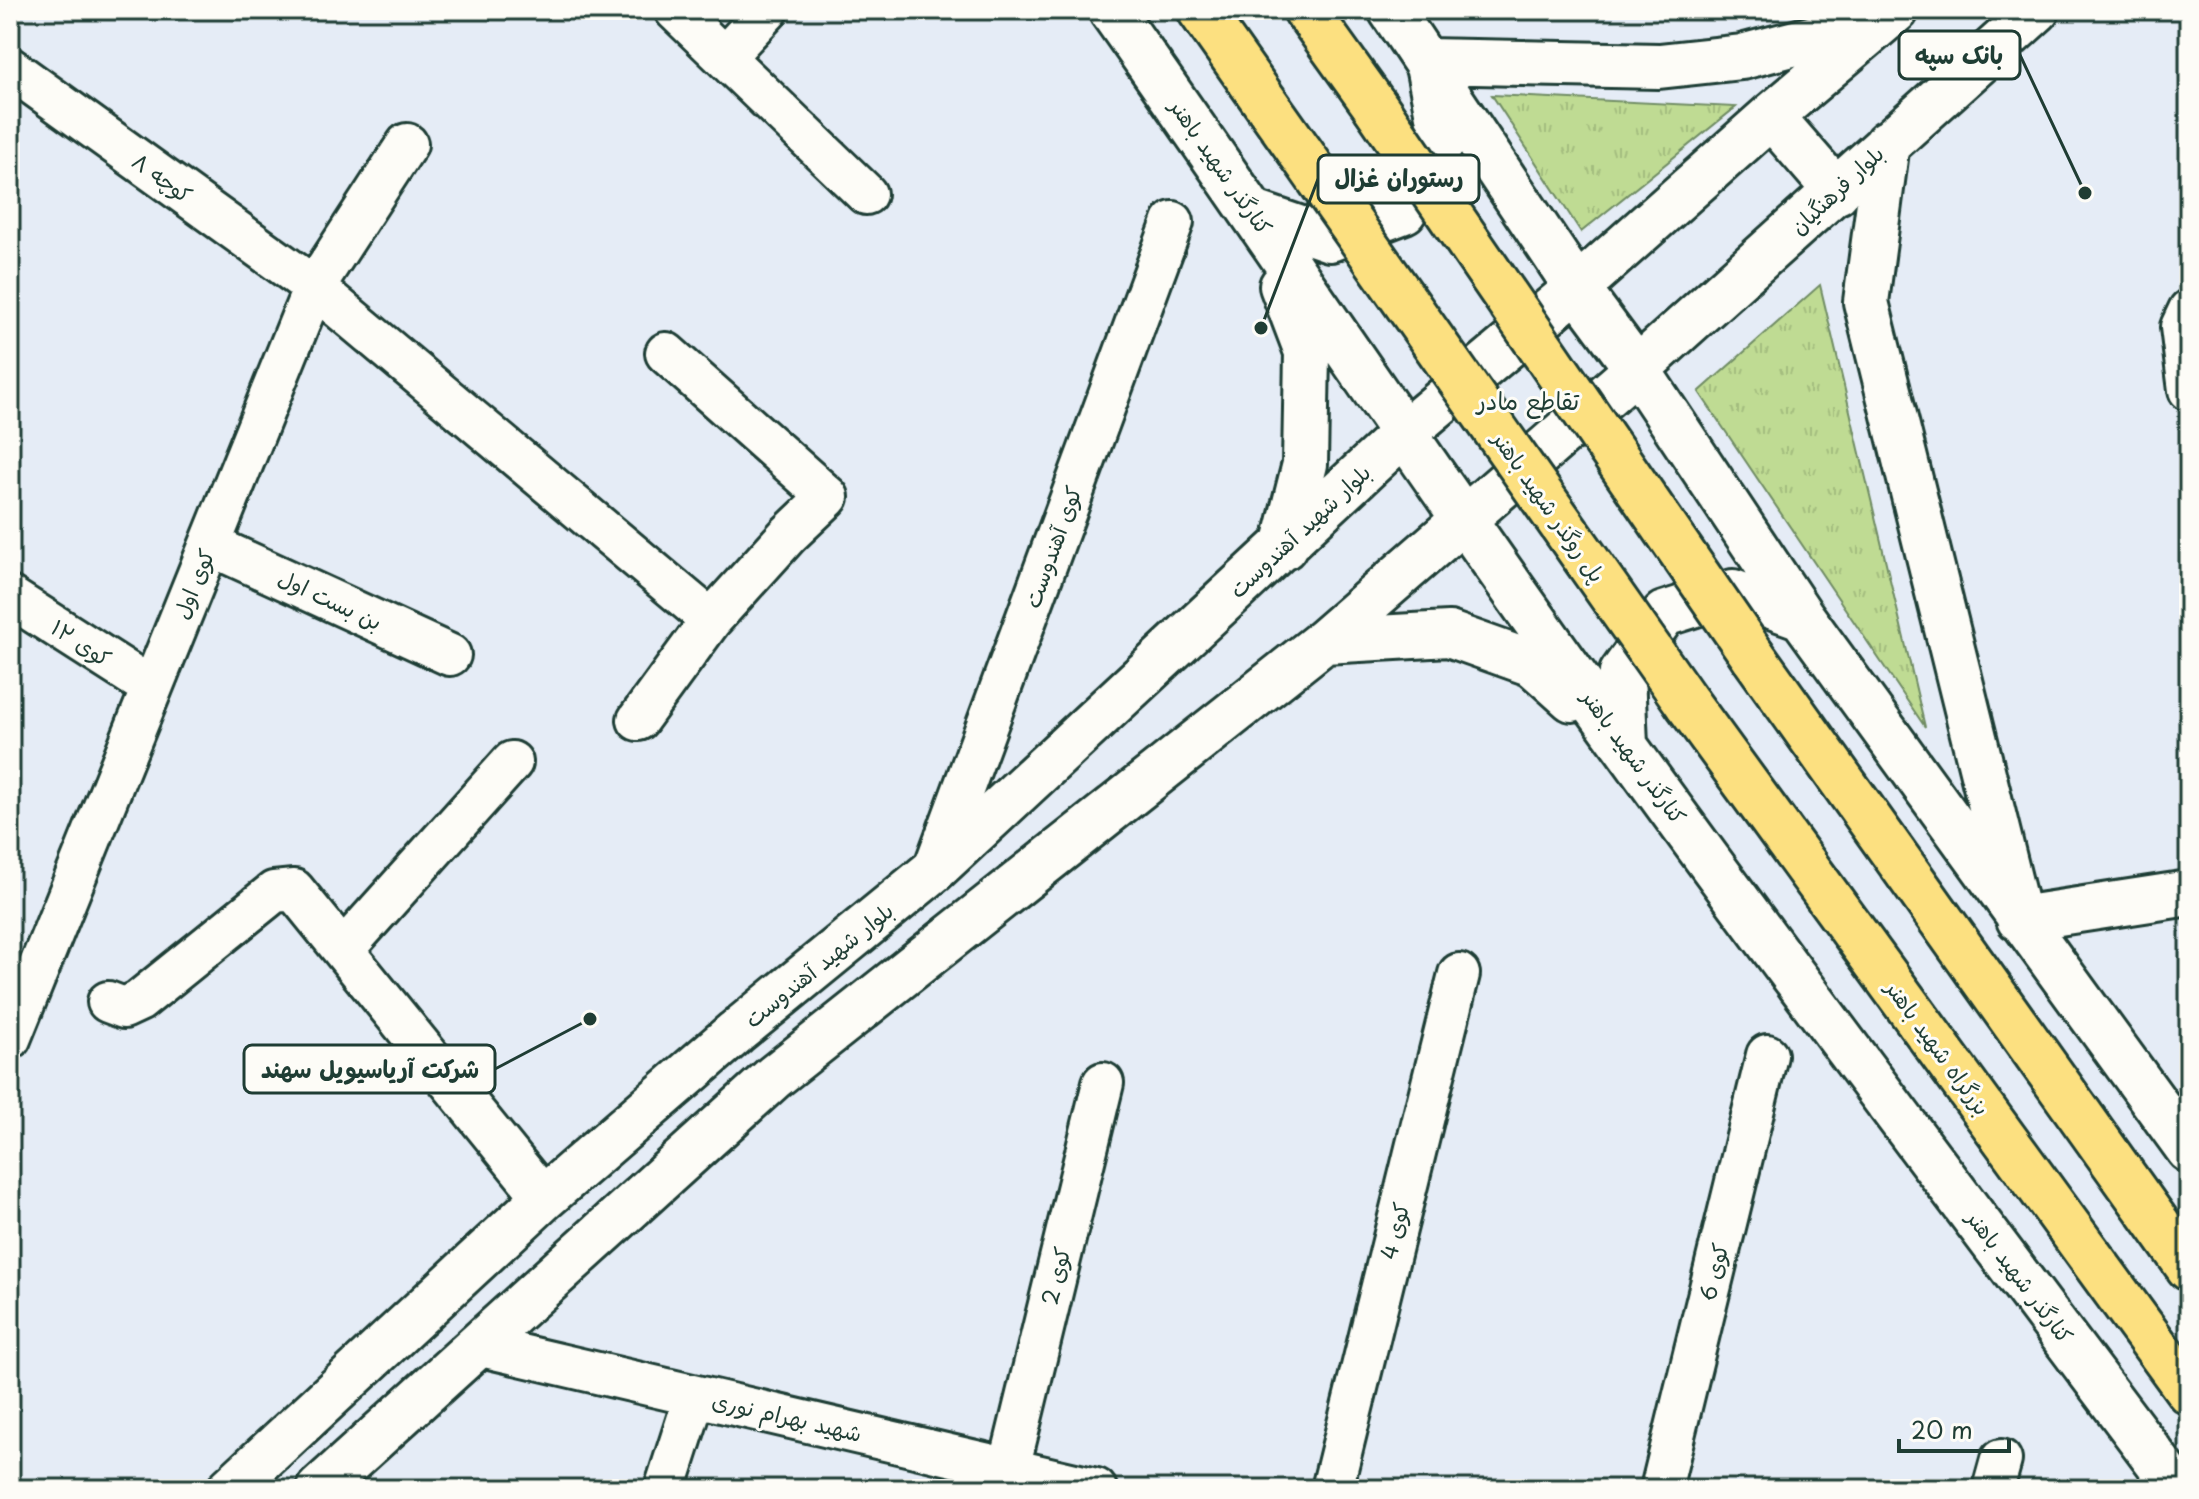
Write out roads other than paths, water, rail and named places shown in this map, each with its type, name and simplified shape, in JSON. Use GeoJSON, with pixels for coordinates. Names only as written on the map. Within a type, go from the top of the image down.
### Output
{"type":"FeatureCollection","features":[{"type":"Feature","properties":{"kind":"highway","name":"پل روگذر شهید باهنر"},"geometry":{"type":"LineString","coordinates":[[1200,10],[1687,703]]}},
{"type":"Feature","properties":{"kind":"highway"},"geometry":{"type":"LineString","coordinates":[[1306,10],[1753,656],[2189,1268]]}},
{"type":"Feature","properties":{"kind":"highway","name":"بزرگراه شهید باهنر"},"geometry":{"type":"LineString","coordinates":[[1687,703],[2189,1392]]}},
{"type":"Feature","properties":{"kind":"main road","name":"کنارگذر شهید باهنر"},"geometry":{"type":"LineString","coordinates":[[1111,10],[1254,213],[1403,434],[1625,746],[2178,1489]]}},
{"type":"Feature","properties":{"kind":"main road"},"geometry":{"type":"LineString","coordinates":[[1391,10],[1577,288],[1637,369],[1802,617],[2189,1150]]}},
{"type":"Feature","properties":{"kind":"main road","name":"بلوار فرهنگیان"},"geometry":{"type":"LineString","coordinates":[[1464,518],[1837,192],[1887,143],[2037,10]]}},
{"type":"Feature","properties":{"kind":"main road"},"geometry":{"type":"LineString","coordinates":[[1427,61],[1659,66],[1742,57],[1889,15]]}},
{"type":"Feature","properties":{"kind":"main road"},"geometry":{"type":"LineString","coordinates":[[1577,288],[1889,15]]}},
{"type":"Feature","properties":{"kind":"main road"},"geometry":{"type":"LineString","coordinates":[[1254,213],[1330,239],[1404,211],[1443,140],[1427,61]]}},
{"type":"Feature","properties":{"kind":"main road"},"geometry":{"type":"LineString","coordinates":[[1771,116],[1837,192]]}},
{"type":"Feature","properties":{"kind":"main road"},"geometry":{"type":"LineString","coordinates":[[1887,143],[1866,302],[2019,919]]}},
{"type":"Feature","properties":{"kind":"main road"},"geometry":{"type":"LineString","coordinates":[[1254,213],[1307,352],[1305,464],[1284,547]]}},
{"type":"Feature","properties":{"kind":"main road","name":"بلوار شهید آهندوست"},"geometry":{"type":"LineString","coordinates":[[230,1489],[544,1198],[736,1032],[933,871],[1403,434],[1577,288]]}},
{"type":"Feature","properties":{"kind":"main road"},"geometry":{"type":"LineString","coordinates":[[319,1489],[774,1077],[1324,641],[1464,518]]}},
{"type":"Feature","properties":{"kind":"main road"},"geometry":{"type":"LineString","coordinates":[[1625,746],[1622,673],[1664,614],[1733,592],[1802,617]]}},
{"type":"Feature","properties":{"kind":"main road"},"geometry":{"type":"LineString","coordinates":[[1324,641],[1449,634],[1533,664],[1625,746]]}},
{"type":"Feature","properties":{"kind":"main road"},"geometry":{"type":"LineString","coordinates":[[2019,919],[2189,893]]}},
{"type":"Feature","properties":{"kind":"main road"},"geometry":{"type":"LineString","coordinates":[[736,1032],[774,1077]]}},
{"type":"Feature","properties":{"kind":"street"},"geometry":{"type":"LineString","coordinates":[[675,10],[866,194]]}},
{"type":"Feature","properties":{"kind":"street"},"geometry":{"type":"LineString","coordinates":[[725,56],[768,10]]}},
{"type":"Feature","properties":{"kind":"street","name":"کوچه ۸"},"geometry":{"type":"LineString","coordinates":[[10,68],[314,287],[711,620]]}},
{"type":"Feature","properties":{"kind":"street","name":"کوی اول"},"geometry":{"type":"LineString","coordinates":[[10,1039],[25,957],[152,688],[314,287],[407,144]]}},
{"type":"Feature","properties":{"kind":"street","name":"کوی آهندوست"},"geometry":{"type":"LineString","coordinates":[[933,871],[1173,222]]}},
{"type":"Feature","properties":{"kind":"street"},"geometry":{"type":"LineString","coordinates":[[2189,310],[2181,327],[2189,390]]}},
{"type":"Feature","properties":{"kind":"street"},"geometry":{"type":"LineString","coordinates":[[638,720],[711,620],[788,535],[828,497],[666,353]]}},
{"type":"Feature","properties":{"kind":"street","name":"بن بست اول"},"geometry":{"type":"LineString","coordinates":[[210,545],[450,655]]}},
{"type":"Feature","properties":{"kind":"street","name":"کوی ۱۲"},"geometry":{"type":"LineString","coordinates":[[10,597],[152,688]]}},
{"type":"Feature","properties":{"kind":"street"},"geometry":{"type":"LineString","coordinates":[[343,950],[512,762]]}},
{"type":"Feature","properties":{"kind":"street"},"geometry":{"type":"LineString","coordinates":[[108,1002],[124,1008],[139,1001],[274,892],[294,890],[544,1198]]}},
{"type":"Feature","properties":{"kind":"street","name":"کوی 4"},"geometry":{"type":"LineString","coordinates":[[1332,1489],[1459,974]]}},
{"type":"Feature","properties":{"kind":"street","name":"کوی 6"},"geometry":{"type":"LineString","coordinates":[[1661,1489],[1767,1055]]}},
{"type":"Feature","properties":{"kind":"street","name":"کوی 2"},"geometry":{"type":"LineString","coordinates":[[1006,1479],[1103,1083]]}},
{"type":"Feature","properties":{"kind":"street","name":"شهید بهرام نوری"},"geometry":{"type":"LineString","coordinates":[[477,1345],[695,1396],[1006,1479],[1096,1489]]}},
{"type":"Feature","properties":{"kind":"street"},"geometry":{"type":"LineString","coordinates":[[665,1489],[695,1396]]}},
{"type":"Feature","properties":{"kind":"place","name":"بانک سپه"},"geometry":{"type":"Point","coordinates":[2085,193]}},
{"type":"Feature","properties":{"kind":"place","name":"رستوران غزال"},"geometry":{"type":"Point","coordinates":[1261,328]}},
{"type":"Feature","properties":{"kind":"place","name":"شرکت آریاسیویل سهند"},"geometry":{"type":"Point","coordinates":[590,1019]}},
{"type":"Feature","properties":{"kind":"district","name":"تقاطع مادر"},"geometry":{"type":"Point","coordinates":[1528,402]}}]}
